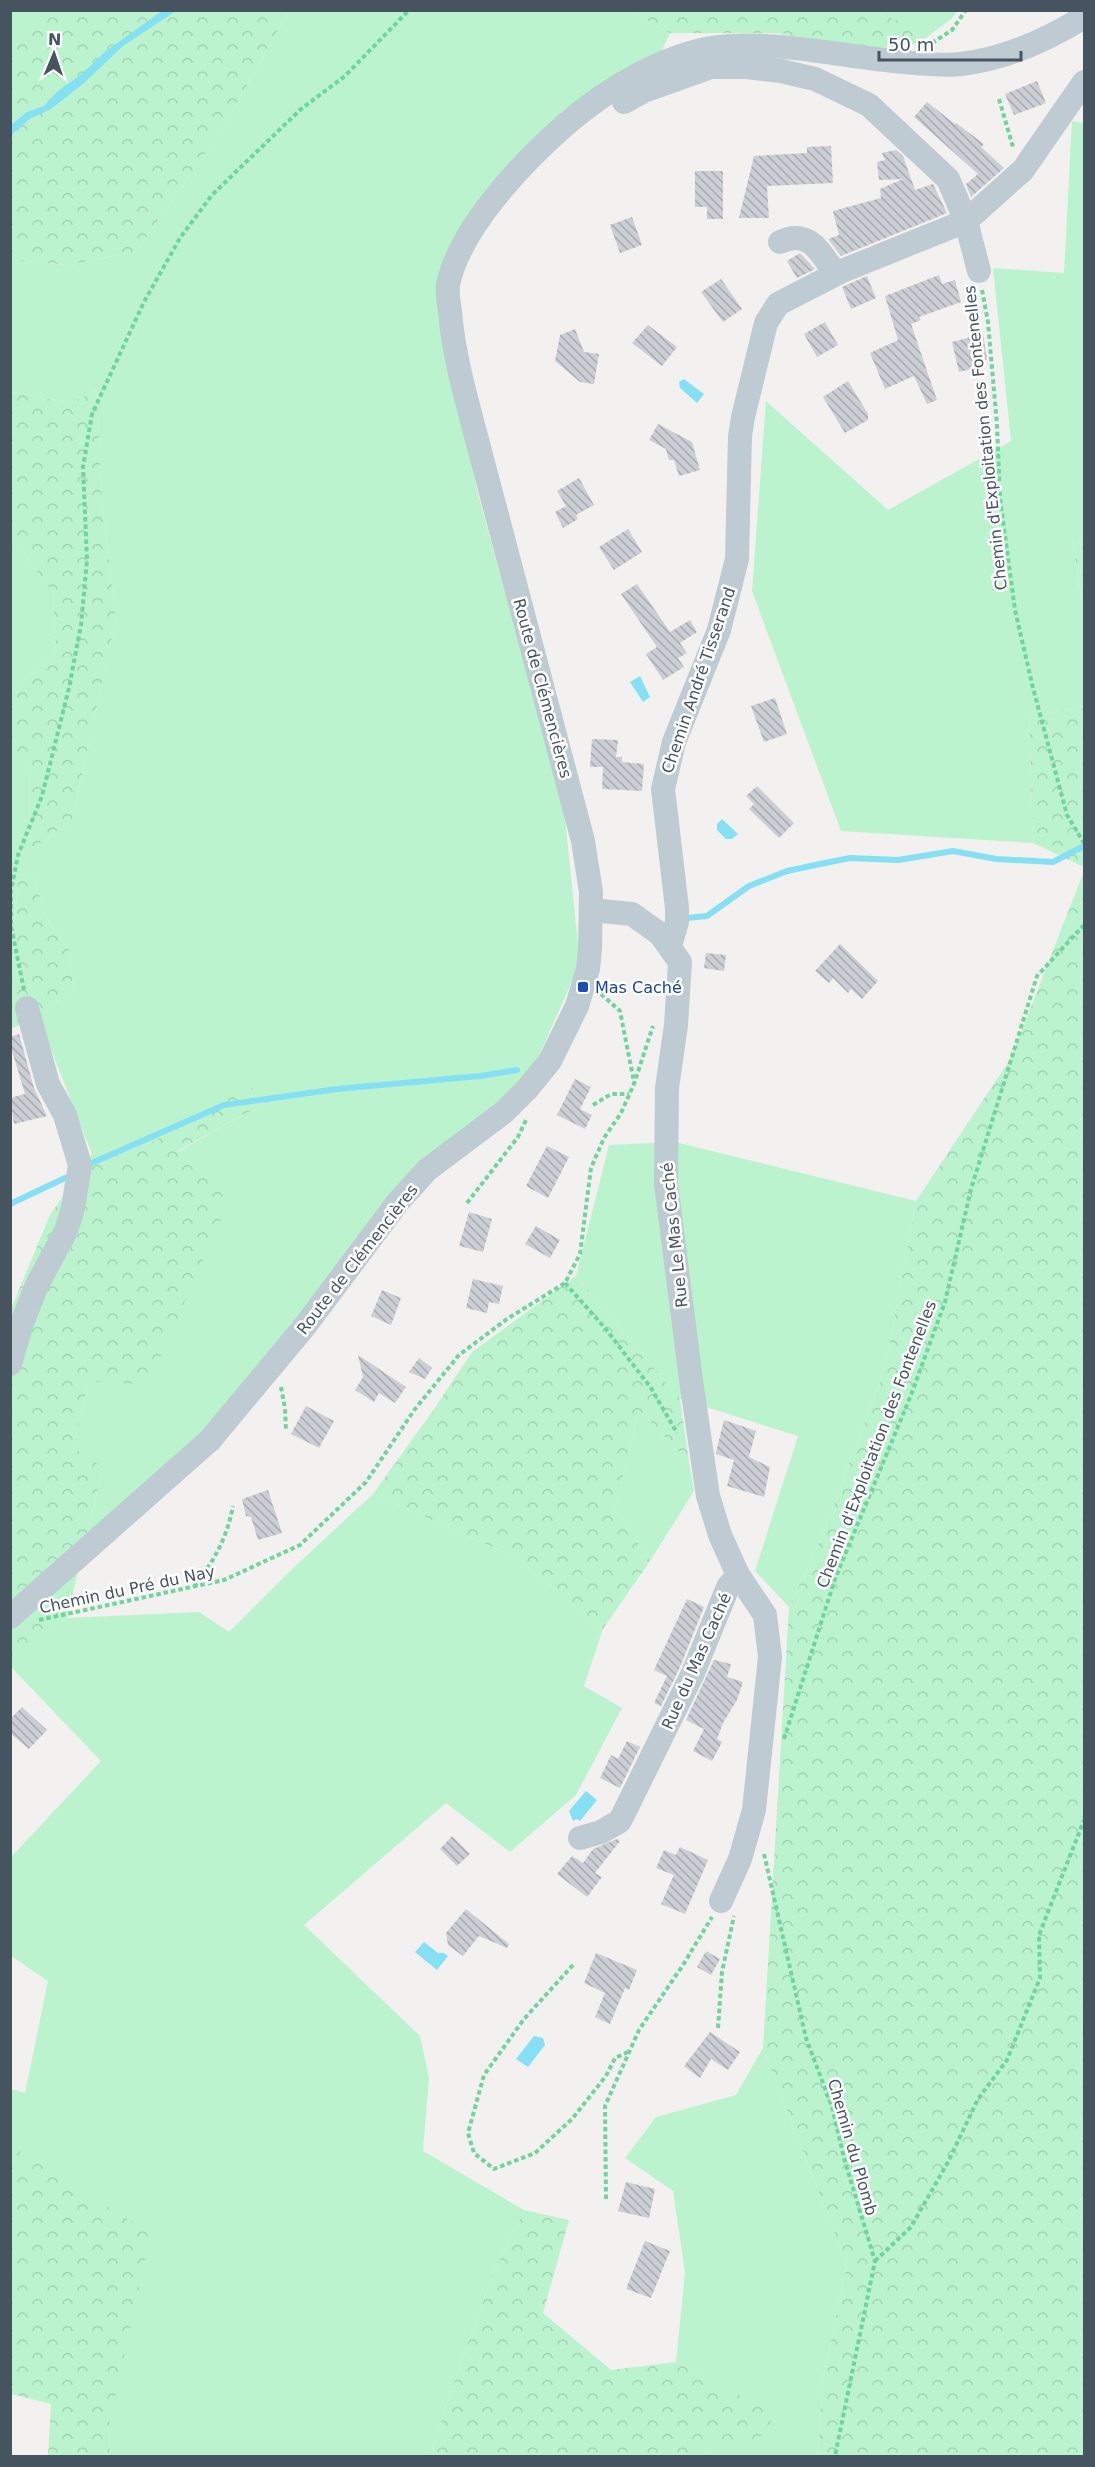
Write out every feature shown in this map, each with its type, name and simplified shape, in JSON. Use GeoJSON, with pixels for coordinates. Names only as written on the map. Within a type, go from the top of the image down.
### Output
{"type":"FeatureCollection","features":[{"type":"Feature","properties":{"kind":"street","name":"Route de Clémencières"},"geometry":{"type":"LineString","coordinates":[[10,1617],[210,1440],[305,1326],[398,1202],[427,1170],[504,1112],[523,1093],[550,1061],[577,1006],[590,950],[591,892],[583,841],[472,422],[451,330],[447,288],[456,261],[481,216],[508,181],[537,150],[575,116],[623,83],[657,66],[701,49],[756,45],[897,62],[959,65],[982,61],[1028,46],[1084,17]]}},
{"type":"Feature","properties":{"kind":"street"},"geometry":{"type":"LineString","coordinates":[[537,150],[567,142],[617,106],[644,91],[711,68],[746,67],[815,79],[869,105],[948,179],[966,221],[979,271]]}},
{"type":"Feature","properties":{"kind":"street","name":"Chemin André Tisserand"},"geometry":{"type":"LineString","coordinates":[[670,946],[677,922],[677,908],[663,789],[674,742],[719,630],[737,559],[739,448],[743,417],[766,323],[778,304],[836,274],[966,221],[978,212],[1026,165],[1084,82]]}},
{"type":"Feature","properties":{"kind":"street"},"geometry":{"type":"LineString","coordinates":[[780,242],[800,237],[813,244],[836,274]]}},
{"type":"Feature","properties":{"kind":"street","name":"Rue Le Mas Caché"},"geometry":{"type":"LineString","coordinates":[[591,910],[632,914],[660,934],[680,962],[676,1025],[666,1088],[666,1184],[708,1496],[720,1535],[738,1575]]}},
{"type":"Feature","properties":{"kind":"street"},"geometry":{"type":"LineString","coordinates":[[10,1364],[22,1323],[37,1285],[66,1231],[73,1208],[80,1165],[65,1115],[48,1084],[27,1008]]}},
{"type":"Feature","properties":{"kind":"street","name":"Rue du Mas Caché"},"geometry":{"type":"LineString","coordinates":[[580,1839],[601,1832],[620,1821],[693,1673],[728,1587],[738,1575],[765,1615],[770,1657],[754,1810],[728,1907]]}},
{"type":"Feature","properties":{"kind":"path"},"geometry":{"type":"LineString","coordinates":[[27,1008],[11,926],[11,890],[18,855],[42,796],[69,688],[81,625],[87,560],[83,467],[92,414],[144,302],[180,238],[212,195],[301,109],[345,76],[409,10]]}},
{"type":"Feature","properties":{"kind":"path"},"geometry":{"type":"LineString","coordinates":[[926,47],[952,30],[966,10]]}},
{"type":"Feature","properties":{"kind":"path"},"geometry":{"type":"LineString","coordinates":[[999,99],[1016,158],[1026,165]]}},
{"type":"Feature","properties":{"kind":"path","name":"Chemin d'Exploitation des Fontenelles"},"geometry":{"type":"LineString","coordinates":[[979,271],[988,322],[997,425],[1000,498],[1015,610],[1067,815],[1084,843]]}},
{"type":"Feature","properties":{"kind":"path","name":"Chemin d'Exploitation des Fontenelles"},"geometry":{"type":"LineString","coordinates":[[783,1741],[835,1579],[911,1395],[945,1302],[971,1189],[1037,976],[1084,925]]}},
{"type":"Feature","properties":{"kind":"path"},"geometry":{"type":"LineString","coordinates":[[584,981],[620,1011],[634,1084]]}},
{"type":"Feature","properties":{"kind":"path"},"geometry":{"type":"LineString","coordinates":[[653,1025],[630,1094],[621,1113],[604,1138],[591,1168],[580,1254],[565,1283],[605,1328],[651,1388],[682,1441]]}},
{"type":"Feature","properties":{"kind":"path"},"geometry":{"type":"LineString","coordinates":[[467,1203],[526,1122],[528,1110],[523,1093]]}},
{"type":"Feature","properties":{"kind":"path"},"geometry":{"type":"LineString","coordinates":[[593,1105],[611,1094],[630,1094]]}},
{"type":"Feature","properties":{"kind":"path","name":"Chemin du Pré du Nay"},"geometry":{"type":"LineString","coordinates":[[36,1621],[224,1580],[300,1545],[366,1482],[415,1409],[459,1355],[507,1319],[565,1283]]}},
{"type":"Feature","properties":{"kind":"path"},"geometry":{"type":"LineString","coordinates":[[270,1368],[282,1390],[286,1431]]}},
{"type":"Feature","properties":{"kind":"path"},"geometry":{"type":"LineString","coordinates":[[194,1587],[229,1530],[233,1506]]}},
{"type":"Feature","properties":{"kind":"path"},"geometry":{"type":"LineString","coordinates":[[875,2261],[910,2227],[948,2162],[978,2099],[1007,2060],[1040,1978],[1039,1935],[1084,1820]]}},
{"type":"Feature","properties":{"kind":"path","name":"Chemin du Plomb"},"geometry":{"type":"LineString","coordinates":[[762,1844],[806,2038],[832,2108],[844,2158],[875,2261],[835,2457]]}},
{"type":"Feature","properties":{"kind":"path"},"geometry":{"type":"LineString","coordinates":[[718,2028],[728,1907]]}},
{"type":"Feature","properties":{"kind":"path"},"geometry":{"type":"LineString","coordinates":[[606,2199],[605,2106],[639,2030],[683,1965],[728,1907]]}},
{"type":"Feature","properties":{"kind":"path"},"geometry":{"type":"LineString","coordinates":[[573,1965],[524,2019],[484,2075],[468,2133],[474,2153],[494,2169],[535,2153],[572,2119],[606,2076],[615,2058],[628,2052]]}},
{"type":"Feature","properties":{"kind":"green space"},"geometry":{"type":"Polygon","coordinates":[[[11,11],[64,11],[11,37],[11,11]]]}},
{"type":"Feature","properties":{"kind":"green space"},"geometry":{"type":"Polygon","coordinates":[[[64,11],[289,11],[224,126],[137,251],[70,265],[11,260],[10,37],[64,11]]]}},
{"type":"Feature","properties":{"kind":"green space"},"geometry":{"type":"Polygon","coordinates":[[[289,11],[630,11],[670,33],[660,54],[602,87],[526,145],[450,250],[438,314],[478,494],[564,809],[580,963],[530,1076],[333,1271],[219,1449],[87,1535],[103,1468],[73,1447],[89,1381],[193,1165],[176,1153],[246,1113],[281,1100],[209,1105],[151,1143],[92,1154],[38,1016],[73,990],[70,951],[46,917],[33,874],[18,875],[15,922],[11,923],[11,754],[30,754],[29,851],[72,820],[116,619],[102,502],[97,390],[71,403],[11,392],[11,260],[70,265],[137,251],[224,126],[289,11]]]}},
{"type":"Feature","properties":{"kind":"green space"},"geometry":{"type":"Polygon","coordinates":[[[630,11],[866,11],[897,20],[923,40],[896,52],[776,33],[670,33],[630,11]]]}},
{"type":"Feature","properties":{"kind":"green space"},"geometry":{"type":"Polygon","coordinates":[[[866,11],[958,11],[923,40],[897,20],[866,11]]]}},
{"type":"Feature","properties":{"kind":"green space"},"geometry":{"type":"Polygon","coordinates":[[[1072,121],[1084,123],[1084,541],[1072,540],[1084,611],[1084,706],[1029,717],[1033,843],[841,831],[752,591],[766,401],[888,510],[1011,441],[993,268],[1064,273],[1072,121]]]}},
{"type":"Feature","properties":{"kind":"green space"},"geometry":{"type":"Polygon","coordinates":[[[97,390],[102,502],[116,619],[72,820],[29,851],[30,754],[11,754],[11,692],[56,653],[53,593],[19,547],[11,560],[11,392],[71,403],[97,390]]]}},
{"type":"Feature","properties":{"kind":"green space"},"geometry":{"type":"Polygon","coordinates":[[[1072,540],[1084,541],[1084,611],[1072,540]]]}},
{"type":"Feature","properties":{"kind":"green space"},"geometry":{"type":"Polygon","coordinates":[[[19,547],[53,593],[56,653],[11,692],[10,560],[19,547]]]}},
{"type":"Feature","properties":{"kind":"green space"},"geometry":{"type":"Polygon","coordinates":[[[1084,706],[1084,867],[1033,843],[1029,717],[1084,706]]]}},
{"type":"Feature","properties":{"kind":"green space"},"geometry":{"type":"Polygon","coordinates":[[[1084,871],[1084,2456],[818,2456],[823,2378],[847,2265],[763,2048],[789,1607],[823,1534],[885,1368],[916,1201],[1011,1058],[1084,871]]]}},
{"type":"Feature","properties":{"kind":"green space"},"geometry":{"type":"Polygon","coordinates":[[[33,874],[46,917],[70,951],[73,990],[38,1016],[11,1029],[11,923],[15,921],[18,875],[33,874]]]}},
{"type":"Feature","properties":{"kind":"green space"},"geometry":{"type":"Polygon","coordinates":[[[260,1085],[282,1100],[246,1113],[176,1152],[193,1165],[229,1201],[148,1385],[89,1381],[73,1447],[103,1467],[67,1618],[11,1659],[11,1309],[50,1215],[92,1154],[151,1143],[209,1105],[260,1085]]]}},
{"type":"Feature","properties":{"kind":"green space"},"geometry":{"type":"Polygon","coordinates":[[[675,1142],[916,1201],[885,1368],[823,1534],[789,1607],[755,1571],[798,1436],[680,1399],[576,1276],[609,1145],[675,1142]]]}},
{"type":"Feature","properties":{"kind":"green space"},"geometry":{"type":"Polygon","coordinates":[[[576,1276],[680,1399],[689,1462],[639,1410],[615,1509],[650,1561],[603,1629],[517,1558],[373,1494],[472,1352],[576,1276]]]}},
{"type":"Feature","properties":{"kind":"green space"},"geometry":{"type":"Polygon","coordinates":[[[639,1410],[689,1462],[694,1491],[650,1561],[615,1509],[639,1410]]]}},
{"type":"Feature","properties":{"kind":"green space"},"geometry":{"type":"Polygon","coordinates":[[[373,1494],[517,1558],[603,1629],[584,1686],[622,1708],[576,1795],[510,1852],[446,1803],[304,1925],[420,2036],[429,2078],[423,2151],[524,2210],[493,2274],[447,2402],[431,2456],[110,2456],[109,2425],[14,2148],[10,2148],[11,2089],[25,2093],[48,1981],[11,1956],[11,1857],[101,1761],[11,1667],[10,1659],[67,1618],[199,1612],[229,1632],[290,1571],[373,1494]]]}},
{"type":"Feature","properties":{"kind":"green space"},"geometry":{"type":"Polygon","coordinates":[[[763,2048],[847,2265],[823,2378],[818,2456],[704,2456],[716,2436],[775,2414],[676,2362],[685,2272],[673,2191],[625,2158],[656,2117],[736,2095],[763,2048]]]}},
{"type":"Feature","properties":{"kind":"green space"},"geometry":{"type":"Polygon","coordinates":[[[11,2148],[151,2234],[109,2425],[110,2456],[48,2456],[51,2404],[11,2394],[11,2148]]]}},
{"type":"Feature","properties":{"kind":"green space"},"geometry":{"type":"Polygon","coordinates":[[[524,2210],[569,2220],[543,2313],[611,2370],[676,2362],[776,2414],[753,2448],[716,2437],[704,2456],[431,2456],[447,2402],[493,2274],[524,2210]]]}},
{"type":"Feature","properties":{"kind":"water"},"geometry":{"type":"Polygon","coordinates":[[[162,11],[176,11],[123,46],[84,83],[51,109],[31,118],[11,135],[11,125],[27,112],[44,106],[58,91],[83,73],[106,51],[162,11]]]}},
{"type":"Feature","properties":{"kind":"water"},"geometry":{"type":"Polygon","coordinates":[[[684,379],[704,394],[697,403],[680,388],[679,382],[684,379]]]}},
{"type":"Feature","properties":{"kind":"water"},"geometry":{"type":"Polygon","coordinates":[[[640,676],[650,697],[643,702],[630,682],[640,676]]]}},
{"type":"Feature","properties":{"kind":"water"},"geometry":{"type":"Polygon","coordinates":[[[722,819],[738,834],[732,839],[726,839],[717,830],[717,824],[722,819]]]}},
{"type":"Feature","properties":{"kind":"water"},"geometry":{"type":"Polygon","coordinates":[[[586,1791],[597,1800],[580,1821],[577,1819],[573,1821],[569,1811],[586,1791]]]}},
{"type":"Feature","properties":{"kind":"water"},"geometry":{"type":"Polygon","coordinates":[[[424,1942],[438,1953],[448,1956],[437,1970],[415,1952],[424,1942]]]}},
{"type":"Feature","properties":{"kind":"water"},"geometry":{"type":"Polygon","coordinates":[[[534,2036],[543,2038],[545,2045],[528,2067],[516,2059],[534,2036]]]}},
{"type":"Feature","properties":{"kind":"building"},"geometry":{"type":"Polygon","coordinates":[[[1037,81],[1046,103],[1014,115],[1005,94],[1037,81]]]}},
{"type":"Feature","properties":{"kind":"building"},"geometry":{"type":"Polygon","coordinates":[[[927,102],[984,144],[981,147],[1004,168],[971,197],[966,184],[978,174],[914,117],[927,102]]]}},
{"type":"Feature","properties":{"kind":"building"},"geometry":{"type":"Polygon","coordinates":[[[831,146],[833,183],[767,186],[769,218],[739,218],[754,156],[807,153],[807,147],[831,146]]]}},
{"type":"Feature","properties":{"kind":"building"},"geometry":{"type":"Polygon","coordinates":[[[896,150],[903,156],[915,190],[933,184],[947,213],[841,256],[828,239],[839,235],[833,211],[881,198],[880,189],[903,179],[879,180],[877,162],[885,160],[882,153],[896,150]]]}},
{"type":"Feature","properties":{"kind":"building"},"geometry":{"type":"Polygon","coordinates":[[[695,171],[723,171],[723,219],[707,219],[707,207],[695,207],[695,171]]]}},
{"type":"Feature","properties":{"kind":"building"},"geometry":{"type":"Polygon","coordinates":[[[632,217],[642,245],[620,253],[610,225],[632,217]]]}},
{"type":"Feature","properties":{"kind":"building"},"geometry":{"type":"Polygon","coordinates":[[[800,253],[815,269],[797,278],[787,261],[800,253]]]}},
{"type":"Feature","properties":{"kind":"building"},"geometry":{"type":"Polygon","coordinates":[[[939,275],[942,284],[955,280],[961,302],[919,317],[921,320],[911,324],[937,400],[927,404],[914,376],[885,389],[870,353],[898,340],[885,296],[939,275]]]}},
{"type":"Feature","properties":{"kind":"building"},"geometry":{"type":"Polygon","coordinates":[[[867,276],[876,298],[851,309],[842,287],[867,276]]]}},
{"type":"Feature","properties":{"kind":"building"},"geometry":{"type":"Polygon","coordinates":[[[721,279],[742,309],[723,322],[701,292],[721,279]]]}},
{"type":"Feature","properties":{"kind":"building"},"geometry":{"type":"Polygon","coordinates":[[[825,322],[838,345],[817,357],[804,334],[825,322]]]}},
{"type":"Feature","properties":{"kind":"building"},"geometry":{"type":"Polygon","coordinates":[[[648,325],[677,347],[662,366],[632,343],[648,325]]]}},
{"type":"Feature","properties":{"kind":"building"},"geometry":{"type":"Polygon","coordinates":[[[575,329],[584,352],[599,354],[594,384],[580,382],[555,361],[560,335],[575,329]]]}},
{"type":"Feature","properties":{"kind":"building"},"geometry":{"type":"Polygon","coordinates":[[[983,334],[987,360],[979,363],[980,367],[959,372],[952,342],[983,334]]]}},
{"type":"Feature","properties":{"kind":"building"},"geometry":{"type":"Polygon","coordinates":[[[848,381],[868,414],[868,420],[845,433],[823,397],[848,381]]]}},
{"type":"Feature","properties":{"kind":"building"},"geometry":{"type":"Polygon","coordinates":[[[658,424],[692,442],[700,470],[679,476],[674,460],[669,460],[666,449],[649,440],[658,424]]]}},
{"type":"Feature","properties":{"kind":"building"},"geometry":{"type":"Polygon","coordinates":[[[579,478],[594,505],[576,515],[578,519],[563,528],[555,512],[566,506],[557,491],[579,478]]]}},
{"type":"Feature","properties":{"kind":"building"},"geometry":{"type":"Polygon","coordinates":[[[628,529],[642,552],[614,570],[599,547],[628,529]]]}},
{"type":"Feature","properties":{"kind":"building"},"geometry":{"type":"Polygon","coordinates":[[[637,584],[670,632],[690,620],[697,632],[680,643],[687,653],[678,658],[684,667],[663,680],[646,654],[657,647],[621,594],[637,584]]]}},
{"type":"Feature","properties":{"kind":"building"},"geometry":{"type":"Polygon","coordinates":[[[775,698],[787,734],[764,742],[751,706],[775,698]]]}},
{"type":"Feature","properties":{"kind":"building"},"geometry":{"type":"Polygon","coordinates":[[[592,739],[618,740],[616,757],[622,757],[622,762],[644,764],[642,791],[602,789],[603,767],[590,767],[592,739]]]}},
{"type":"Feature","properties":{"kind":"building"},"geometry":{"type":"Polygon","coordinates":[[[757,786],[794,823],[779,838],[749,809],[754,804],[746,796],[757,786]]]}},
{"type":"Feature","properties":{"kind":"building"},"geometry":{"type":"Polygon","coordinates":[[[840,944],[878,981],[862,999],[851,989],[848,993],[833,978],[829,983],[815,971],[840,944]]]}},
{"type":"Feature","properties":{"kind":"building"},"geometry":{"type":"Polygon","coordinates":[[[706,953],[726,955],[724,971],[704,968],[706,953]]]}},
{"type":"Feature","properties":{"kind":"building"},"geometry":{"type":"Polygon","coordinates":[[[19,1034],[34,1088],[47,1116],[14,1124],[10,1098],[25,1094],[10,1044],[10,1037],[19,1034]]]}},
{"type":"Feature","properties":{"kind":"building"},"geometry":{"type":"Polygon","coordinates":[[[575,1079],[591,1087],[580,1109],[592,1115],[585,1129],[557,1115],[575,1079]]]}},
{"type":"Feature","properties":{"kind":"building"},"geometry":{"type":"Polygon","coordinates":[[[547,1146],[569,1157],[548,1198],[526,1186],[547,1146]]]}},
{"type":"Feature","properties":{"kind":"building"},"geometry":{"type":"Polygon","coordinates":[[[469,1212],[492,1219],[483,1252],[459,1246],[469,1212]]]}},
{"type":"Feature","properties":{"kind":"building"},"geometry":{"type":"Polygon","coordinates":[[[536,1226],[560,1240],[550,1258],[525,1244],[536,1226]]]}},
{"type":"Feature","properties":{"kind":"building"},"geometry":{"type":"Polygon","coordinates":[[[473,1279],[503,1286],[499,1304],[489,1302],[487,1313],[466,1308],[473,1279]]]}},
{"type":"Feature","properties":{"kind":"building"},"geometry":{"type":"Polygon","coordinates":[[[382,1290],[401,1298],[391,1325],[371,1316],[382,1290]]]}},
{"type":"Feature","properties":{"kind":"building"},"geometry":{"type":"Polygon","coordinates":[[[358,1355],[406,1387],[395,1403],[379,1393],[374,1402],[355,1390],[363,1377],[358,1355]]]}},
{"type":"Feature","properties":{"kind":"building"},"geometry":{"type":"Polygon","coordinates":[[[419,1358],[432,1368],[425,1379],[409,1372],[419,1358]]]}},
{"type":"Feature","properties":{"kind":"building"},"geometry":{"type":"Polygon","coordinates":[[[306,1406],[334,1421],[319,1448],[291,1434],[306,1406]]]}},
{"type":"Feature","properties":{"kind":"building"},"geometry":{"type":"Polygon","coordinates":[[[724,1420],[756,1431],[749,1457],[770,1467],[764,1497],[727,1486],[734,1460],[716,1454],[724,1420]]]}},
{"type":"Feature","properties":{"kind":"building"},"geometry":{"type":"Polygon","coordinates":[[[268,1490],[282,1533],[258,1540],[251,1517],[246,1516],[242,1499],[268,1490]]]}},
{"type":"Feature","properties":{"kind":"building"},"geometry":{"type":"Polygon","coordinates":[[[687,1599],[704,1607],[680,1667],[661,1706],[654,1703],[667,1676],[654,1670],[687,1599]]]}},
{"type":"Feature","properties":{"kind":"building"},"geometry":{"type":"Polygon","coordinates":[[[714,1660],[731,1664],[727,1677],[743,1682],[737,1700],[723,1723],[717,1739],[722,1742],[712,1761],[693,1751],[704,1729],[686,1720],[714,1660]]]}},
{"type":"Feature","properties":{"kind":"building"},"geometry":{"type":"Polygon","coordinates":[[[22,1707],[47,1730],[29,1749],[10,1733],[10,1719],[22,1707]]]}},
{"type":"Feature","properties":{"kind":"building"},"geometry":{"type":"Polygon","coordinates":[[[627,1741],[640,1747],[620,1788],[600,1778],[611,1755],[618,1759],[627,1741]]]}},
{"type":"Feature","properties":{"kind":"building"},"geometry":{"type":"Polygon","coordinates":[[[452,1836],[470,1854],[457,1866],[440,1849],[452,1836]]]}},
{"type":"Feature","properties":{"kind":"building"},"geometry":{"type":"Polygon","coordinates":[[[617,1839],[620,1841],[595,1873],[602,1877],[587,1897],[557,1874],[572,1856],[583,1863],[593,1849],[617,1839]]]}},
{"type":"Feature","properties":{"kind":"building"},"geometry":{"type":"Polygon","coordinates":[[[680,1847],[708,1860],[685,1914],[661,1904],[674,1875],[656,1868],[664,1850],[676,1855],[680,1847]]]}},
{"type":"Feature","properties":{"kind":"building"},"geometry":{"type":"Polygon","coordinates":[[[466,1909],[509,1944],[507,1948],[479,1936],[463,1956],[448,1945],[446,1933],[466,1909]]]}},
{"type":"Feature","properties":{"kind":"building"},"geometry":{"type":"Polygon","coordinates":[[[706,1951],[720,1959],[711,1975],[697,1967],[706,1951]]]}},
{"type":"Feature","properties":{"kind":"building"},"geometry":{"type":"Polygon","coordinates":[[[596,1953],[637,1970],[629,1990],[625,1988],[610,2024],[595,2017],[605,1993],[584,1983],[596,1953]]]}},
{"type":"Feature","properties":{"kind":"building"},"geometry":{"type":"Polygon","coordinates":[[[710,2032],[740,2052],[728,2070],[711,2059],[700,2078],[684,2066],[710,2032]]]}},
{"type":"Feature","properties":{"kind":"building"},"geometry":{"type":"Polygon","coordinates":[[[626,2182],[655,2189],[649,2218],[618,2211],[626,2182]]]}},
{"type":"Feature","properties":{"kind":"building"},"geometry":{"type":"Polygon","coordinates":[[[645,2241],[670,2251],[651,2298],[626,2289],[645,2241]]]}},
{"type":"Feature","properties":{"kind":"waterway"},"geometry":{"type":"LineString","coordinates":[[687,918],[707,916],[749,886],[787,871],[850,858],[898,860],[953,851],[996,859],[1053,862],[1084,846]]}},
{"type":"Feature","properties":{"kind":"waterway"},"geometry":{"type":"LineString","coordinates":[[92,1163],[224,1105],[337,1089],[480,1076],[517,1070]]}},
{"type":"Feature","properties":{"kind":"waterway"},"geometry":{"type":"LineString","coordinates":[[10,1204],[65,1178]]}},
{"type":"Feature","properties":{"kind":"place","name":"Mas Caché"},"geometry":{"type":"Point","coordinates":[583,987]}}]}
